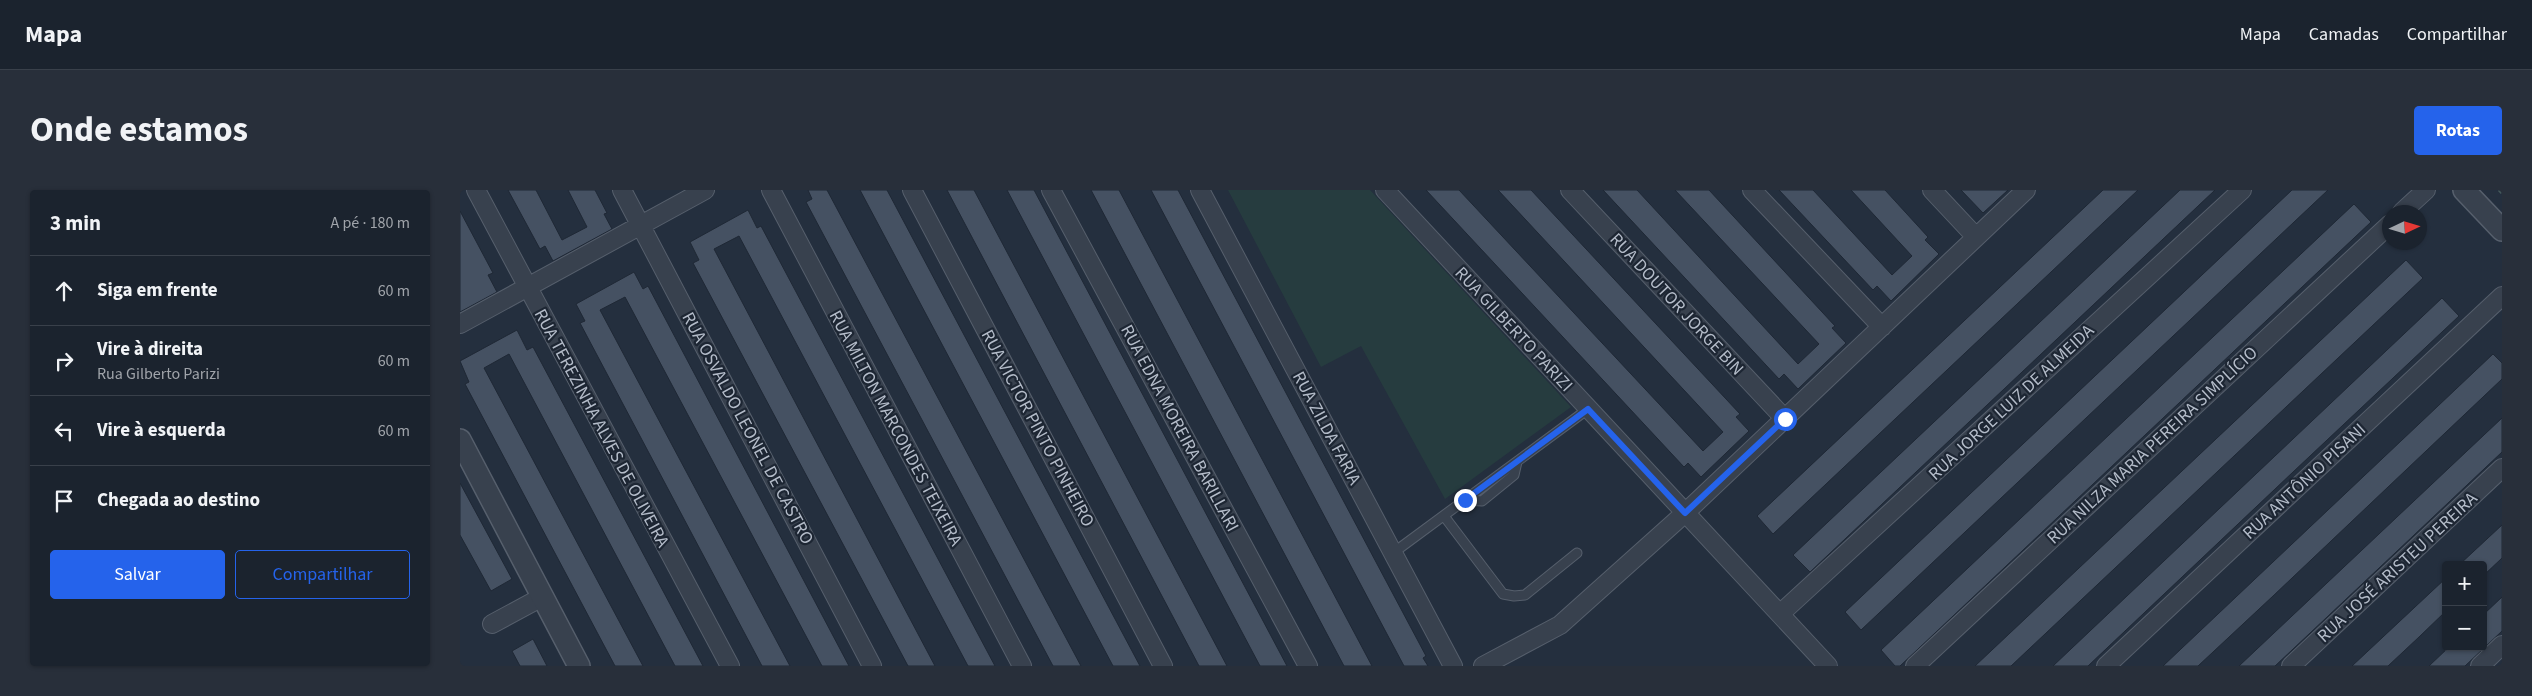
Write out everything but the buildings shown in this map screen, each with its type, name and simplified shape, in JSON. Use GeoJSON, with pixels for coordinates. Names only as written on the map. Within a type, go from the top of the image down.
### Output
{"type":"FeatureCollection","features":[{"type":"Feature","properties":{"kind":"street","name":"RUA TEREZINHA ALVES DE OLIVEIRA"},"geometry":{"type":"LineString","coordinates":[[476,190],[730,666]]}},
{"type":"Feature","properties":{"kind":"street","name":"RUA OSVALDO LEONEL DE CASTRO"},"geometry":{"type":"LineString","coordinates":[[622,190],[872,666]]}},
{"type":"Feature","properties":{"kind":"street"},"geometry":{"type":"LineString","coordinates":[[460,324],[705,190]]}},
{"type":"Feature","properties":{"kind":"street","name":"RUA MILTON MARCONDES TEIXEIRA"},"geometry":{"type":"LineString","coordinates":[[771,190],[1022,666]]}},
{"type":"Feature","properties":{"kind":"street","name":"RUA VICTOR PINTO PINHEIRO"},"geometry":{"type":"LineString","coordinates":[[912,190],[1163,666]]}},
{"type":"Feature","properties":{"kind":"street","name":"RUA EDNA MOREIRA BARILLARI"},"geometry":{"type":"LineString","coordinates":[[1051,190],[1308,666]]}},
{"type":"Feature","properties":{"kind":"street","name":"RUA ZILDA FARIA"},"geometry":{"type":"LineString","coordinates":[[1200,190],[1453,666]]}},
{"type":"Feature","properties":{"kind":"street","name":"RUA GILBERTO PARIZI"},"geometry":{"type":"LineString","coordinates":[[1385,190],[1828,666]]}},
{"type":"Feature","properties":{"kind":"street","name":"RUA DOUTOR JORGE BIN"},"geometry":{"type":"LineString","coordinates":[[1570,190],[1785,419]]}},
{"type":"Feature","properties":{"kind":"street"},"geometry":{"type":"LineString","coordinates":[[1752,190],[1882,327]]}},
{"type":"Feature","properties":{"kind":"street"},"geometry":{"type":"LineString","coordinates":[[1932,190],[1976,237]]}},
{"type":"Feature","properties":{"kind":"street"},"geometry":{"type":"LineString","coordinates":[[1483,666],[1560,625],[1685,513],[2026,190]]}},
{"type":"Feature","properties":{"kind":"street","name":"RUA JORGE LUIZ DE ALMEIDA"},"geometry":{"type":"LineString","coordinates":[[1780,614],[2242,190]]}},
{"type":"Feature","properties":{"kind":"street"},"geometry":{"type":"LineString","coordinates":[[2410,205],[2426,190]]}},
{"type":"Feature","properties":{"kind":"street"},"geometry":{"type":"LineString","coordinates":[[2464,190],[2502,230]]}},
{"type":"Feature","properties":{"kind":"street","name":"RUA NILZA MARIA PEREIRA SIMPLÍCIO"},"geometry":{"type":"LineString","coordinates":[[1915,666],[2382,231]]}},
{"type":"Feature","properties":{"kind":"street","name":"RUA ANTÔNIO PISANI"},"geometry":{"type":"LineString","coordinates":[[2106,666],[2502,296]]}},
{"type":"Feature","properties":{"kind":"street"},"geometry":{"type":"LineString","coordinates":[[460,440],[579,666]]}},
{"type":"Feature","properties":{"kind":"street","name":"RUA JOSÉ ARISTEU PEREIRA"},"geometry":{"type":"LineString","coordinates":[[2291,666],[2502,468]]}},
{"type":"Feature","properties":{"kind":"street"},"geometry":{"type":"LineString","coordinates":[[492,624],[542,597]]}},
{"type":"Feature","properties":{"kind":"street"},"geometry":{"type":"LineString","coordinates":[[2480,666],[2502,645]]}},
{"type":"Feature","properties":{"kind":"lane"},"geometry":{"type":"LineString","coordinates":[[1392,553],[1588,409]]}},
{"type":"Feature","properties":{"kind":"lane"},"geometry":{"type":"LineString","coordinates":[[1444,516],[1503,594],[1525,595],[1577,553]]}},
{"type":"Feature","properties":{"kind":"path"},"geometry":{"type":"LineString","coordinates":[[2499,190],[2502,193]]}},
{"type":"Feature","properties":{"kind":"green space"},"geometry":{"type":"Polygon","coordinates":[[[1228,190],[1370,190],[1571,407],[1445,499],[1361,346],[1321,367],[1228,190]]]}},
{"type":"Feature","properties":{"kind":"route"},"geometry":{"type":"LineString","coordinates":[[1465,500],[1588,409],[1685,513],[1785,419]]}}]}
